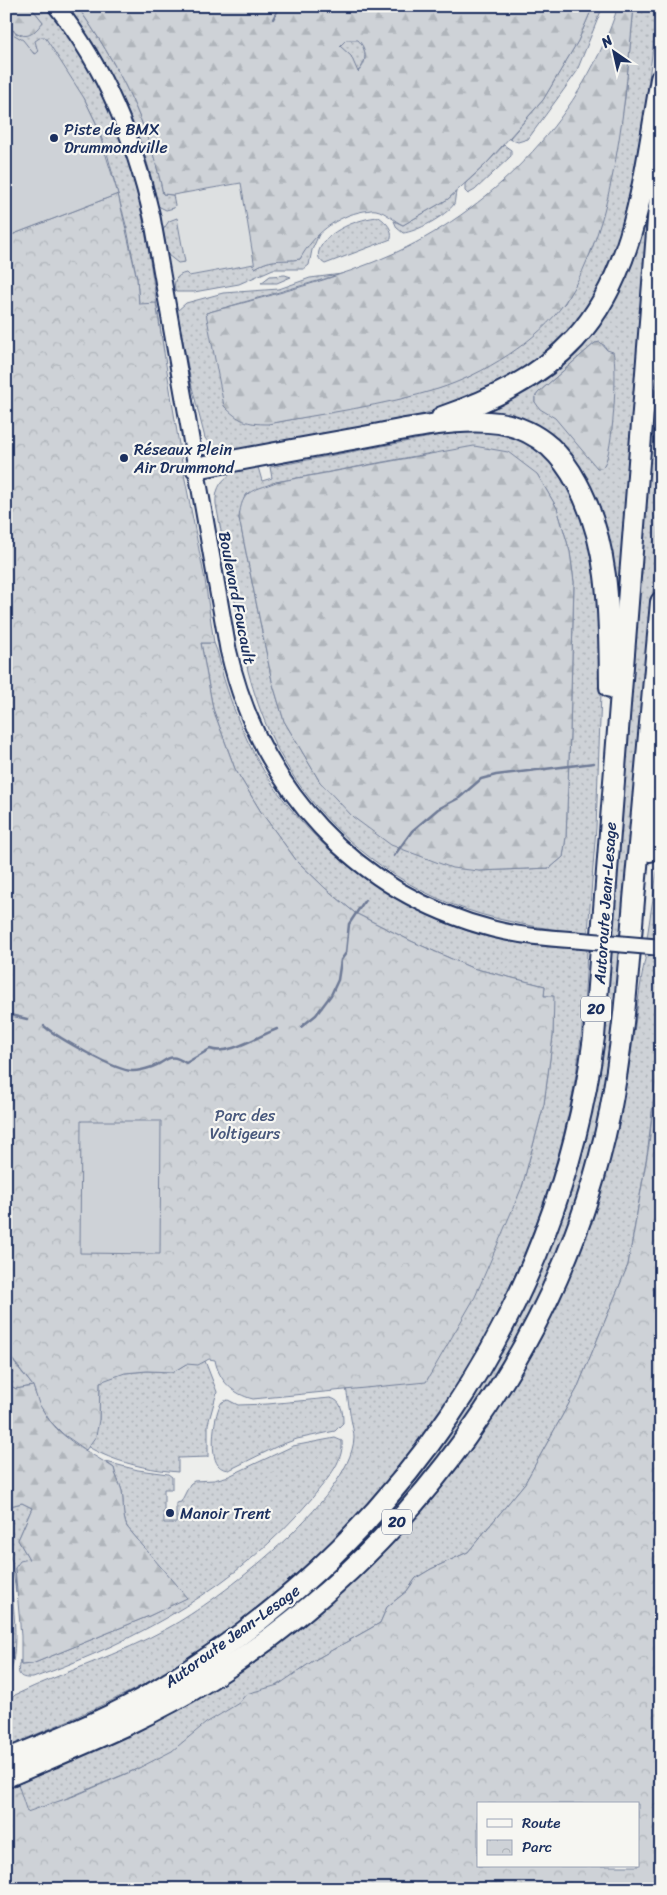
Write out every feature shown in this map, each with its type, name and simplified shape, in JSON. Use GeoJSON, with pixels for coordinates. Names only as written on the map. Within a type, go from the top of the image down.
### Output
{"type":"FeatureCollection","features":[{"type":"Feature","properties":{"kind":"highway"},"geometry":{"type":"LineString","coordinates":[[414,427],[480,403],[516,385],[560,353],[589,321],[612,280],[631,229],[642,183],[661,79]]}},
{"type":"Feature","properties":{"kind":"highway","name":"Autoroute Jean-Lesage"},"geometry":{"type":"LineString","coordinates":[[6,1760],[101,1720],[150,1695],[200,1663],[273,1609],[324,1564],[377,1510],[426,1451],[460,1402],[495,1342],[530,1270],[558,1196],[578,1125],[594,1037],[661,181]]}},
{"type":"Feature","properties":{"kind":"highway"},"geometry":{"type":"LineString","coordinates":[[196,468],[414,427],[484,422],[507,425],[537,437],[555,452],[571,473],[580,489],[599,541],[607,590],[612,810]]}},
{"type":"Feature","properties":{"kind":"highway","name":"Autoroute Jean-Lesage"},"geometry":{"type":"LineString","coordinates":[[6,1777],[98,1738],[150,1713],[210,1679],[265,1642],[323,1594],[363,1558],[414,1503],[458,1448],[492,1400],[521,1350],[556,1279],[584,1206],[601,1151],[613,1096],[631,938],[661,602]]}},
{"type":"Feature","properties":{"kind":"highway"},"geometry":{"type":"LineString","coordinates":[[631,938],[661,797]]}},
{"type":"Feature","properties":{"kind":"street","name":"Boulevard Foucault"},"geometry":{"type":"LineString","coordinates":[[56,6],[77,34],[104,80],[125,126],[140,168],[152,217],[225,633],[238,688],[258,739],[276,771],[298,802],[324,832],[356,861],[389,884],[424,904],[458,918],[495,929],[526,935],[659,947]]}},
{"type":"Feature","properties":{"kind":"shaded area"},"geometry":{"type":"Polygon","coordinates":[[[241,183],[254,264],[188,276],[174,286],[156,196],[163,194],[173,195],[241,183]]]}},
{"type":"Feature","properties":{"kind":"green space"},"geometry":{"type":"Polygon","coordinates":[[[6,6],[30,6],[43,22],[30,35],[26,36],[17,33],[6,25],[6,6]]]}},
{"type":"Feature","properties":{"kind":"green space"},"geometry":{"type":"Polygon","coordinates":[[[30,6],[46,6],[63,28],[104,100],[125,151],[140,205],[147,241],[163,354],[139,305],[137,279],[127,229],[107,153],[84,98],[36,45],[38,50],[36,54],[6,42],[6,25],[17,34],[43,22],[30,6]]]}},
{"type":"Feature","properties":{"kind":"green space"},"geometry":{"type":"Polygon","coordinates":[[[68,6],[77,6],[92,27],[118,72],[141,119],[150,144],[163,194],[173,195],[174,208],[166,210],[158,206],[134,126],[112,78],[68,6]]]}},
{"type":"Feature","properties":{"kind":"green space"},"geometry":{"type":"Polygon","coordinates":[[[77,6],[593,6],[578,41],[543,100],[486,164],[448,199],[403,225],[376,210],[354,213],[335,222],[319,234],[300,259],[267,262],[255,268],[241,183],[173,195],[163,194],[150,144],[141,119],[118,72],[92,27],[77,6]],[[346,40],[340,46],[351,56],[358,72],[365,60],[365,51],[358,40],[346,40]]]}},
{"type":"Feature","properties":{"kind":"green space"},"geometry":{"type":"Polygon","coordinates":[[[593,6],[603,6],[576,73],[528,139],[518,142],[509,139],[543,100],[578,41],[593,6]]]}},
{"type":"Feature","properties":{"kind":"green space"},"geometry":{"type":"Polygon","coordinates":[[[618,6],[634,6],[627,80],[616,160],[596,236],[583,271],[565,302],[554,316],[525,343],[491,366],[455,383],[417,395],[353,409],[268,424],[243,421],[224,406],[206,313],[303,286],[374,262],[434,233],[469,209],[502,182],[533,152],[560,118],[584,83],[603,45],[618,6]]]}},
{"type":"Feature","properties":{"kind":"green space"},"geometry":{"type":"Polygon","coordinates":[[[634,6],[658,6],[642,136],[630,201],[622,234],[593,303],[572,330],[540,359],[512,379],[464,401],[417,416],[222,453],[213,449],[205,438],[192,387],[177,311],[186,303],[223,293],[279,289],[310,278],[342,274],[206,313],[268,424],[404,398],[440,388],[468,377],[524,343],[565,303],[591,252],[601,220],[614,162],[625,98],[634,6]]]}},
{"type":"Feature","properties":{"kind":"green space","name":"Piste de BMX Drummondville"},"geometry":{"type":"Polygon","coordinates":[[[6,30],[23,40],[34,54],[38,52],[35,41],[45,37],[84,98],[96,123],[118,194],[6,237],[6,30]]]}},
{"type":"Feature","properties":{"kind":"green space"},"geometry":{"type":"Polygon","coordinates":[[[358,39],[365,51],[365,60],[357,72],[351,56],[339,46],[346,40],[358,39]]]}},
{"type":"Feature","properties":{"kind":"green space"},"geometry":{"type":"Polygon","coordinates":[[[504,145],[511,150],[511,156],[475,190],[468,194],[465,191],[465,184],[504,145]]]}},
{"type":"Feature","properties":{"kind":"green space"},"geometry":{"type":"Polygon","coordinates":[[[456,192],[454,204],[438,218],[423,227],[409,232],[403,233],[397,228],[394,221],[403,225],[448,199],[456,192]]]}},
{"type":"Feature","properties":{"kind":"green space","name":"Parc des Voltigeurs"},"geometry":{"type":"Polygon","coordinates":[[[118,194],[137,279],[139,304],[156,303],[183,469],[205,580],[214,643],[201,643],[213,709],[235,769],[261,812],[296,860],[325,888],[355,913],[411,941],[472,968],[545,986],[544,996],[554,996],[553,1036],[544,1104],[522,1187],[475,1297],[426,1382],[253,1399],[239,1394],[228,1386],[217,1368],[215,1360],[209,1359],[198,1365],[186,1364],[173,1372],[147,1371],[125,1373],[100,1382],[99,1420],[96,1436],[86,1450],[63,1434],[50,1421],[39,1404],[33,1386],[6,1351],[6,237],[118,194]]]}},
{"type":"Feature","properties":{"kind":"green space"},"geometry":{"type":"Polygon","coordinates":[[[645,214],[646,239],[617,610],[569,459],[484,416],[479,408],[556,363],[645,214]],[[595,343],[539,392],[535,397],[535,402],[555,417],[604,465],[608,451],[614,400],[607,350],[604,345],[595,343]]]}},
{"type":"Feature","properties":{"kind":"green space"},"geometry":{"type":"Polygon","coordinates":[[[379,217],[389,227],[391,239],[325,264],[320,260],[318,253],[328,237],[353,223],[379,217]]]}},
{"type":"Feature","properties":{"kind":"green space"},"geometry":{"type":"Polygon","coordinates":[[[177,218],[185,262],[178,263],[168,255],[163,230],[169,221],[177,218]]]}},
{"type":"Feature","properties":{"kind":"green space"},"geometry":{"type":"Polygon","coordinates":[[[320,232],[312,250],[309,265],[304,269],[273,269],[239,284],[194,292],[176,292],[174,285],[176,280],[180,275],[186,273],[189,276],[254,264],[255,268],[272,261],[300,259],[307,245],[320,232]]]}},
{"type":"Feature","properties":{"kind":"green space"},"geometry":{"type":"Polygon","coordinates":[[[285,275],[291,277],[277,283],[261,283],[270,276],[285,275]]]}},
{"type":"Feature","properties":{"kind":"green space"},"geometry":{"type":"Polygon","coordinates":[[[661,293],[661,498],[624,936],[610,935],[661,293]]]}},
{"type":"Feature","properties":{"kind":"green space"},"geometry":{"type":"Polygon","coordinates":[[[600,342],[607,350],[613,352],[615,374],[614,410],[610,444],[604,465],[597,468],[555,418],[540,409],[535,402],[535,397],[595,343],[600,342]]]}},
{"type":"Feature","properties":{"kind":"green space"},"geometry":{"type":"Polygon","coordinates":[[[468,430],[492,430],[535,443],[561,471],[586,525],[597,576],[602,666],[596,828],[588,933],[536,927],[501,920],[467,910],[423,891],[396,876],[346,838],[304,791],[286,765],[272,738],[253,688],[216,504],[216,495],[219,487],[228,476],[235,472],[258,467],[262,481],[272,478],[270,467],[468,430]],[[432,453],[276,482],[245,495],[239,518],[272,681],[284,721],[320,782],[479,871],[550,868],[563,857],[566,837],[574,582],[570,552],[557,508],[537,474],[432,453]]]}},
{"type":"Feature","properties":{"kind":"green space"},"geometry":{"type":"Polygon","coordinates":[[[474,446],[508,452],[537,474],[557,508],[570,552],[574,582],[566,837],[563,857],[550,868],[479,871],[452,868],[391,845],[353,817],[320,782],[284,721],[272,681],[239,518],[240,509],[245,497],[249,493],[276,482],[474,446]]]}},
{"type":"Feature","properties":{"kind":"green space"},"geometry":{"type":"Polygon","coordinates":[[[201,643],[214,643],[235,712],[264,771],[289,807],[319,840],[353,869],[390,895],[429,916],[470,932],[521,944],[587,949],[584,1010],[577,1071],[558,1155],[545,1198],[512,1282],[471,1362],[422,1439],[401,1465],[364,1507],[320,1552],[274,1594],[199,1651],[134,1690],[12,1745],[7,1729],[6,1704],[15,1695],[149,1638],[190,1615],[248,1572],[279,1546],[331,1490],[347,1463],[354,1438],[344,1374],[522,1187],[544,1104],[553,1036],[553,996],[544,996],[545,986],[472,968],[411,941],[355,913],[296,860],[261,812],[235,769],[213,709],[201,643]]]}},
{"type":"Feature","properties":{"kind":"green space"},"geometry":{"type":"Polygon","coordinates":[[[661,845],[661,939],[647,938],[661,845]]]}},
{"type":"Feature","properties":{"kind":"green space"},"geometry":{"type":"Polygon","coordinates":[[[608,951],[622,952],[604,1104],[570,1221],[538,1299],[513,1349],[472,1415],[412,1494],[316,1591],[200,1677],[198,1673],[400,1497],[430,1459],[472,1399],[511,1327],[514,1326],[521,1314],[518,1311],[541,1261],[544,1262],[569,1197],[569,1186],[598,1080],[596,1073],[600,1073],[601,1065],[599,1060],[608,951]]]}},
{"type":"Feature","properties":{"kind":"green space"},"geometry":{"type":"Polygon","coordinates":[[[646,954],[661,956],[661,1029],[648,1149],[628,1265],[577,1389],[525,1483],[468,1552],[416,1578],[407,1591],[387,1607],[380,1623],[313,1661],[192,1746],[58,1802],[39,1834],[6,1789],[66,1764],[153,1722],[209,1691],[266,1654],[313,1617],[361,1574],[406,1528],[448,1479],[486,1427],[520,1372],[551,1316],[577,1257],[598,1196],[625,1090],[646,954]]]}},
{"type":"Feature","properties":{"kind":"green space"},"geometry":{"type":"Polygon","coordinates":[[[661,1029],[661,1889],[6,1889],[6,1789],[18,1784],[27,1812],[74,1796],[135,1770],[172,1751],[206,1723],[239,1703],[246,1694],[278,1685],[313,1661],[380,1623],[387,1607],[407,1591],[416,1578],[468,1552],[525,1483],[577,1389],[628,1265],[649,1145],[661,1029]]]}},
{"type":"Feature","properties":{"kind":"green space"},"geometry":{"type":"Polygon","coordinates":[[[81,1121],[161,1121],[160,1254],[80,1253],[81,1121]]]}},
{"type":"Feature","properties":{"kind":"green space"},"geometry":{"type":"Polygon","coordinates":[[[76,1259],[183,1262],[198,1364],[205,1361],[217,1392],[208,1424],[208,1457],[178,1458],[178,1472],[125,1463],[109,1457],[78,1440],[52,1416],[31,1378],[8,1346],[6,1275],[35,1268],[37,1279],[42,1281],[48,1279],[47,1267],[76,1259]],[[71,1261],[58,1264],[49,1357],[65,1358],[66,1392],[57,1402],[45,1401],[67,1426],[85,1434],[99,1420],[100,1382],[97,1291],[74,1280],[71,1261]],[[120,1263],[107,1269],[113,1306],[108,1336],[112,1348],[140,1334],[151,1340],[154,1352],[118,1358],[125,1373],[147,1371],[173,1372],[186,1364],[181,1338],[190,1325],[183,1271],[178,1270],[159,1274],[154,1288],[142,1292],[120,1263]]]}},
{"type":"Feature","properties":{"kind":"green space"},"geometry":{"type":"Polygon","coordinates":[[[6,1351],[33,1386],[16,1389],[6,1383],[6,1351]]]}},
{"type":"Feature","properties":{"kind":"green space"},"geometry":{"type":"Polygon","coordinates":[[[6,1383],[16,1389],[33,1386],[45,1413],[56,1428],[72,1441],[114,1468],[122,1491],[127,1527],[187,1598],[149,1616],[32,1664],[21,1665],[21,1636],[15,1568],[20,1561],[29,1559],[18,1540],[32,1508],[22,1503],[6,1507],[6,1383]]]}},
{"type":"Feature","properties":{"kind":"green space"},"geometry":{"type":"Polygon","coordinates":[[[330,1398],[337,1401],[343,1415],[343,1423],[335,1431],[297,1439],[278,1446],[229,1470],[222,1468],[215,1460],[213,1443],[215,1423],[222,1402],[228,1400],[238,1405],[268,1404],[330,1398]]]}},
{"type":"Feature","properties":{"kind":"green space"},"geometry":{"type":"Polygon","coordinates":[[[335,1438],[342,1441],[340,1457],[323,1485],[284,1528],[253,1557],[220,1583],[149,1627],[111,1646],[33,1678],[24,1677],[19,1674],[20,1660],[21,1665],[32,1664],[149,1616],[186,1598],[127,1527],[124,1518],[121,1488],[114,1468],[106,1462],[138,1470],[168,1474],[172,1477],[172,1489],[164,1489],[164,1523],[176,1523],[176,1503],[181,1502],[190,1484],[194,1481],[214,1480],[229,1476],[293,1446],[335,1438]]]}},
{"type":"Feature","properties":{"kind":"green space"},"geometry":{"type":"Polygon","coordinates":[[[22,1503],[32,1508],[18,1540],[29,1559],[15,1568],[16,1593],[12,1562],[6,1546],[6,1507],[22,1503]]]}},
{"type":"Feature","properties":{"kind":"green space"},"geometry":{"type":"Polygon","coordinates":[[[6,1560],[13,1605],[15,1640],[11,1671],[6,1682],[6,1560]]]}},
{"type":"Feature","properties":{"kind":"waterway"},"geometry":{"type":"LineString","coordinates":[[273,19],[280,6]]}},
{"type":"Feature","properties":{"kind":"waterway"},"geometry":{"type":"LineString","coordinates":[[394,856],[412,831],[438,809],[459,798],[481,779],[496,775],[594,763]]}},
{"type":"Feature","properties":{"kind":"waterway"},"geometry":{"type":"LineString","coordinates":[[301,1027],[316,1015],[331,995],[338,980],[341,960],[346,953],[349,924],[365,900]]}},
{"type":"Feature","properties":{"kind":"waterway"},"geometry":{"type":"LineString","coordinates":[[6,1014],[27,1019]]}},
{"type":"Feature","properties":{"kind":"waterway"},"geometry":{"type":"LineString","coordinates":[[44,1026],[61,1038],[101,1060],[125,1070],[133,1071],[152,1067],[171,1058],[186,1063],[210,1049],[226,1050],[235,1048],[277,1029]]}},
{"type":"Feature","properties":{"kind":"place","name":"Piste de BMX Drummondville"},"geometry":{"type":"Point","coordinates":[54,138]}},
{"type":"Feature","properties":{"kind":"place","name":"Réseaux Plein Air Drummond"},"geometry":{"type":"Point","coordinates":[124,458]}},
{"type":"Feature","properties":{"kind":"place","name":"Manoir Trent"},"geometry":{"type":"Point","coordinates":[170,1513]}}]}
